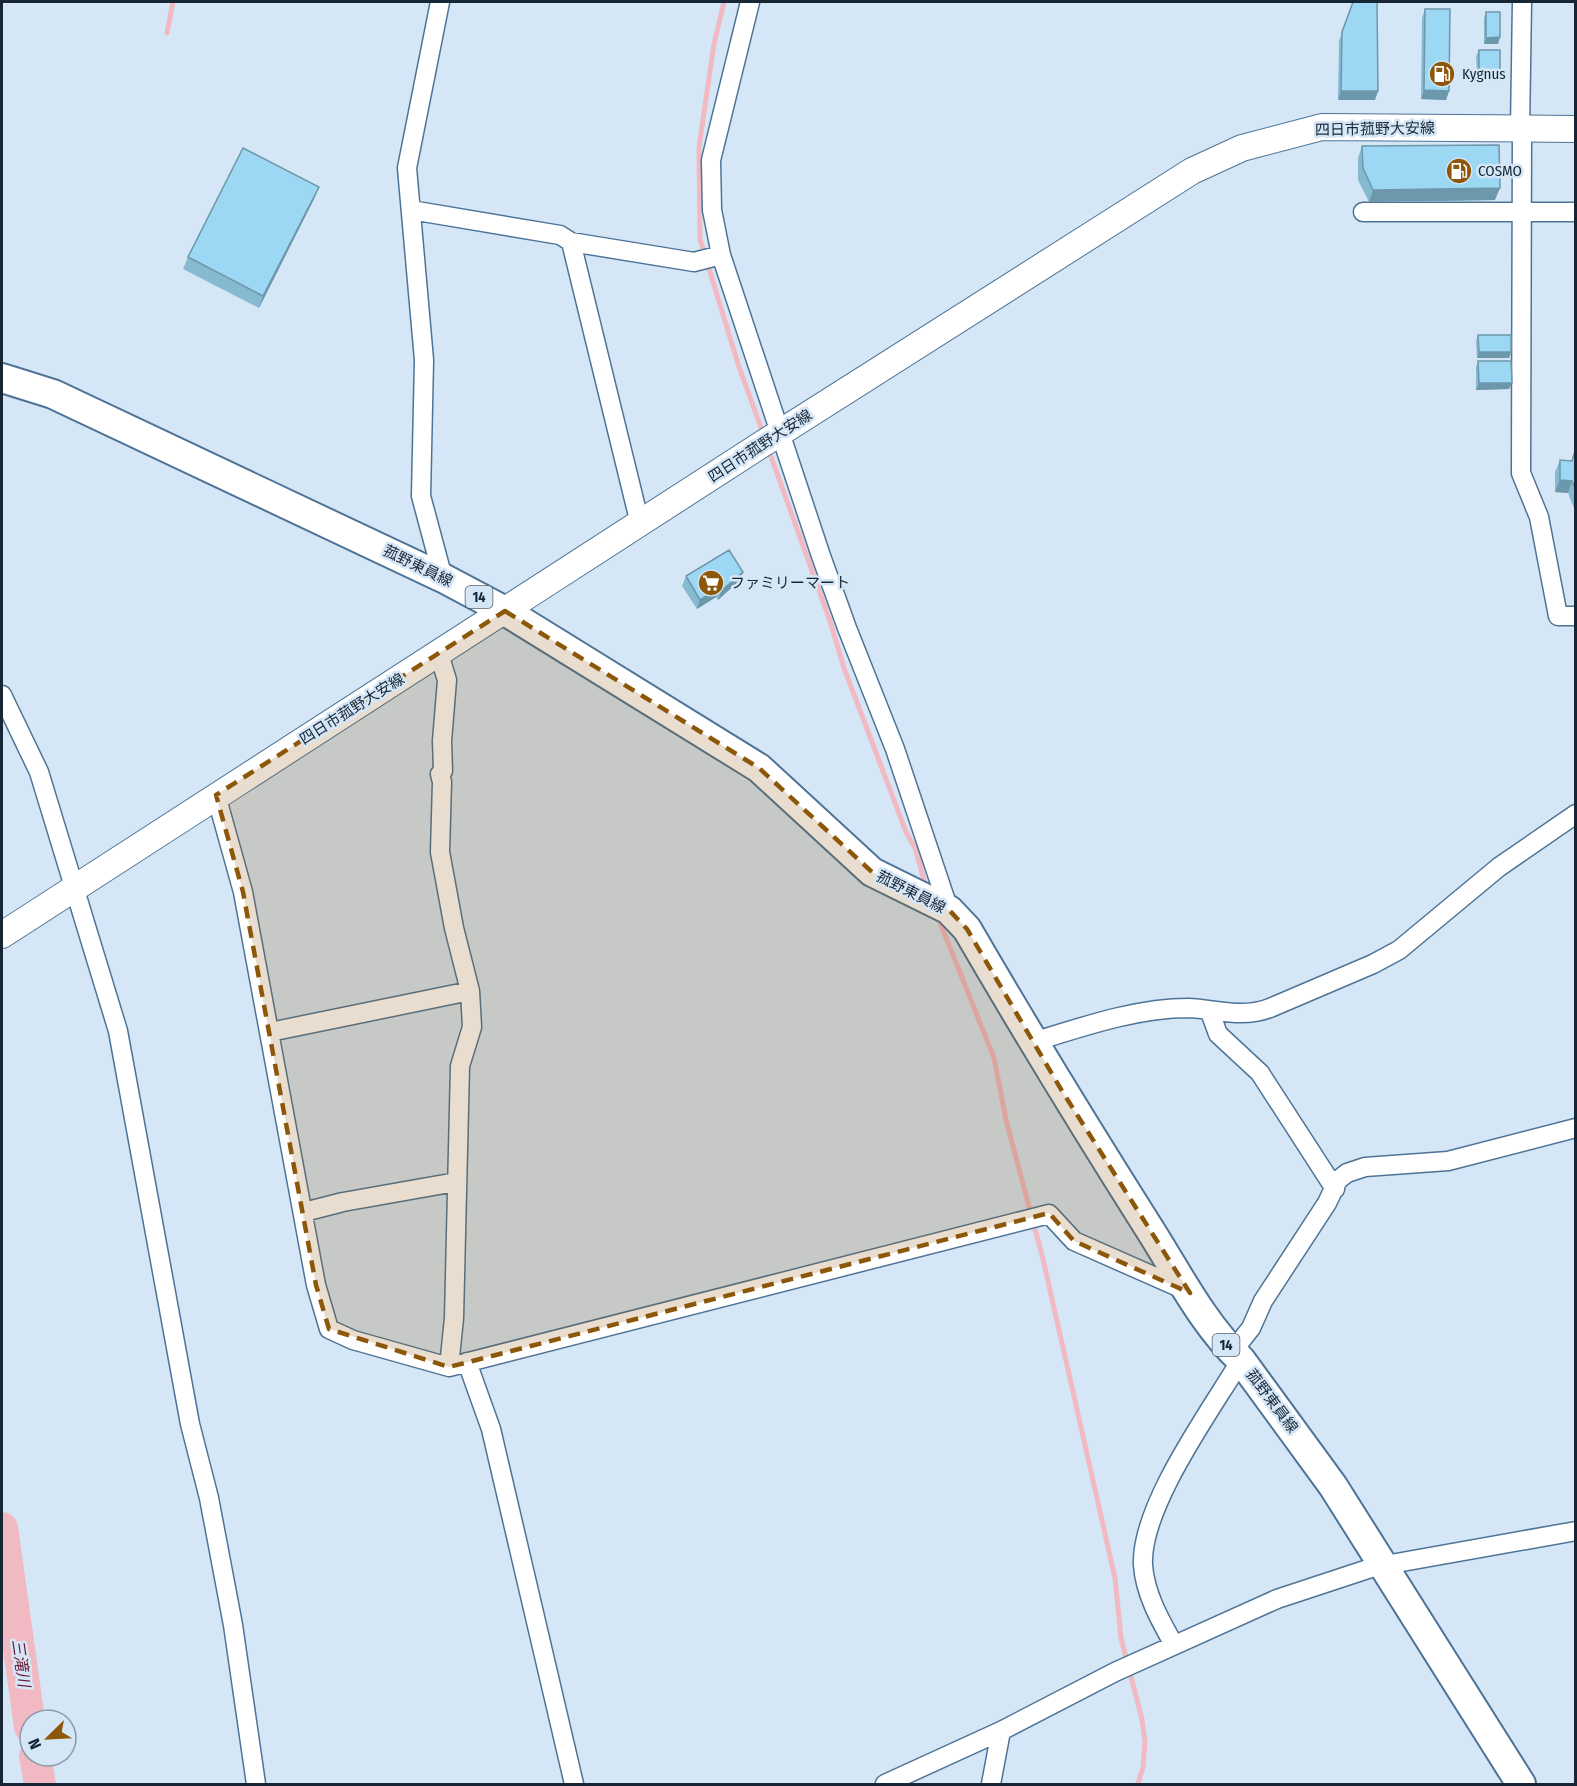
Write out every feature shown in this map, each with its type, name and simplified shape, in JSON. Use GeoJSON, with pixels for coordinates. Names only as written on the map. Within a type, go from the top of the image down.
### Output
{"type":"FeatureCollection","features":[{"type":"Feature","properties":{"kind":"main road","name":"四日市菰野大安線"},"geometry":{"type":"LineString","coordinates":[[2,935],[75,890],[216,795],[439,654],[770,439],[1192,171],[1242,148],[1322,127],[1575,129]]}},
{"type":"Feature","properties":{"kind":"main road","name":"菰野東員線"},"geometry":{"type":"LineString","coordinates":[[2,378],[52,394],[443,578],[505,611],[759,768],[872,872],[943,907],[967,929],[1033,1042],[1190,1293],[1333,1486],[1521,1785]]}},
{"type":"Feature","properties":{"kind":"street"},"geometry":{"type":"LineString","coordinates":[[440,2],[407,168],[424,360],[421,496],[443,578]]}},
{"type":"Feature","properties":{"kind":"street"},"geometry":{"type":"LineString","coordinates":[[750,2],[711,160],[712,210],[720,255],[770,439],[821,556],[847,628],[896,749],[943,907]]}},
{"type":"Feature","properties":{"kind":"street"},"geometry":{"type":"LineString","coordinates":[[1522,2],[1521,473],[1539,517],[1558,616],[1575,616]]}},
{"type":"Feature","properties":{"kind":"street"},"geometry":{"type":"LineString","coordinates":[[411,210],[560,235],[571,242],[694,262],[720,255]]}},
{"type":"Feature","properties":{"kind":"street"},"geometry":{"type":"LineString","coordinates":[[1363,212],[1575,212]]}},
{"type":"Feature","properties":{"kind":"street"},"geometry":{"type":"LineString","coordinates":[[571,242],[640,524]]}},
{"type":"Feature","properties":{"kind":"street"},"geometry":{"type":"LineString","coordinates":[[439,654],[447,680],[442,741],[443,771],[440,774],[442,782],[440,852],[454,928],[470,991],[472,1027],[460,1066],[460,1146],[456,1182],[454,1318],[458,1364],[491,1429],[574,1785]]}},
{"type":"Feature","properties":{"kind":"street"},"geometry":{"type":"LineString","coordinates":[[2,695],[39,772],[118,1031],[190,1424],[208,1498],[233,1624],[256,1785]]}},
{"type":"Feature","properties":{"kind":"street"},"geometry":{"type":"LineString","coordinates":[[216,795],[243,892],[316,1285],[329,1329],[353,1340],[458,1364],[1049,1214],[1074,1241],[1142,1269],[1190,1293]]}},
{"type":"Feature","properties":{"kind":"street"},"geometry":{"type":"LineString","coordinates":[[1033,1042],[1100,1022],[1158,1011],[1188,1008],[1210,1012],[1255,1014],[1387,957],[1416,937],[1499,867],[1575,814]]}},
{"type":"Feature","properties":{"kind":"street"},"geometry":{"type":"LineString","coordinates":[[270,1032],[470,991]]}},
{"type":"Feature","properties":{"kind":"street"},"geometry":{"type":"LineString","coordinates":[[1210,1012],[1218,1034],[1260,1073],[1335,1189]]}},
{"type":"Feature","properties":{"kind":"street"},"geometry":{"type":"LineString","coordinates":[[1174,1645],[1149,1594],[1143,1566],[1144,1545],[1174,1470],[1237,1356],[1263,1301],[1335,1189],[1338,1180],[1347,1173],[1365,1167],[1448,1161],[1575,1128]]}},
{"type":"Feature","properties":{"kind":"street"},"geometry":{"type":"LineString","coordinates":[[304,1212],[342,1202],[456,1182]]}},
{"type":"Feature","properties":{"kind":"street"},"geometry":{"type":"LineString","coordinates":[[885,1785],[1002,1731],[1115,1672],[1277,1599],[1374,1567],[1575,1531]]}},
{"type":"Feature","properties":{"kind":"street"},"geometry":{"type":"LineString","coordinates":[[991,1785],[1002,1731]]}},
{"type":"Feature","properties":{"kind":"highlighted area"},"geometry":{"type":"Polygon","coordinates":[[[505,611],[759,768],[872,872],[949,910],[967,929],[1062,1091],[1190,1293],[1074,1241],[1049,1213],[449,1367],[329,1329],[316,1285],[243,892],[216,795],[505,611]]]}},
{"type":"Feature","properties":{"kind":"building"},"geometry":{"type":"Polygon","coordinates":[[[1353,2],[1377,2],[1378,91],[1341,91],[1342,32],[1353,2]]]}},
{"type":"Feature","properties":{"kind":"building"},"geometry":{"type":"Polygon","coordinates":[[[1425,9],[1450,9],[1449,91],[1424,90],[1425,9]]]}},
{"type":"Feature","properties":{"kind":"building"},"geometry":{"type":"Polygon","coordinates":[[[1486,12],[1500,12],[1500,37],[1486,38],[1486,12]]]}},
{"type":"Feature","properties":{"kind":"building"},"geometry":{"type":"Polygon","coordinates":[[[1479,50],[1500,50],[1500,71],[1479,71],[1479,50]]]}},
{"type":"Feature","properties":{"kind":"building"},"geometry":{"type":"Polygon","coordinates":[[[1499,145],[1500,188],[1373,190],[1363,168],[1362,146],[1499,145]]]}},
{"type":"Feature","properties":{"kind":"building"},"geometry":{"type":"Polygon","coordinates":[[[243,148],[319,187],[263,296],[188,257],[243,148]]]}},
{"type":"Feature","properties":{"kind":"building"},"geometry":{"type":"Polygon","coordinates":[[[1478,335],[1511,335],[1511,352],[1479,352],[1478,335]]]}},
{"type":"Feature","properties":{"kind":"building"},"geometry":{"type":"Polygon","coordinates":[[[1478,361],[1511,361],[1512,383],[1479,383],[1478,361]]]}},
{"type":"Feature","properties":{"kind":"building"},"geometry":{"type":"Polygon","coordinates":[[[1575,451],[1575,488],[1572,481],[1560,480],[1560,460],[1572,461],[1575,451]]]}},
{"type":"Feature","properties":{"kind":"building","name":"ファミリーマート"},"geometry":{"type":"Polygon","coordinates":[[[729,550],[743,572],[721,591],[719,588],[700,600],[686,576],[729,550]]]}},
{"type":"Feature","properties":{"kind":"waterway"},"geometry":{"type":"LineString","coordinates":[[167,33],[173,2]]}},
{"type":"Feature","properties":{"kind":"waterway"},"geometry":{"type":"LineString","coordinates":[[724,2],[714,44],[699,147],[700,239],[739,367],[764,436]]}},
{"type":"Feature","properties":{"kind":"waterway"},"geometry":{"type":"LineString","coordinates":[[768,448],[830,621],[844,668],[906,832],[915,848],[926,887]]}},
{"type":"Feature","properties":{"kind":"waterway"},"geometry":{"type":"LineString","coordinates":[[937,915],[994,1058],[1006,1120],[1043,1259],[1115,1578],[1121,1638],[1142,1719],[1145,1742],[1143,1767],[1138,1784]]}},
{"type":"Feature","properties":{"kind":"waterway","name":"三滝川"},"geometry":{"type":"LineString","coordinates":[[2,1528],[27,1708]]}},
{"type":"Feature","properties":{"kind":"waterway","name":"三滝川"},"geometry":{"type":"LineString","coordinates":[[37,1768],[40,1784]]}},
{"type":"Feature","properties":{"kind":"place","name":"Kygnus"},"geometry":{"type":"Point","coordinates":[1442,74]}},
{"type":"Feature","properties":{"kind":"place","name":"COSMO"},"geometry":{"type":"Point","coordinates":[1459,171]}},
{"type":"Feature","properties":{"kind":"place","name":"ファミリーマート"},"geometry":{"type":"Point","coordinates":[711,583]}}]}
